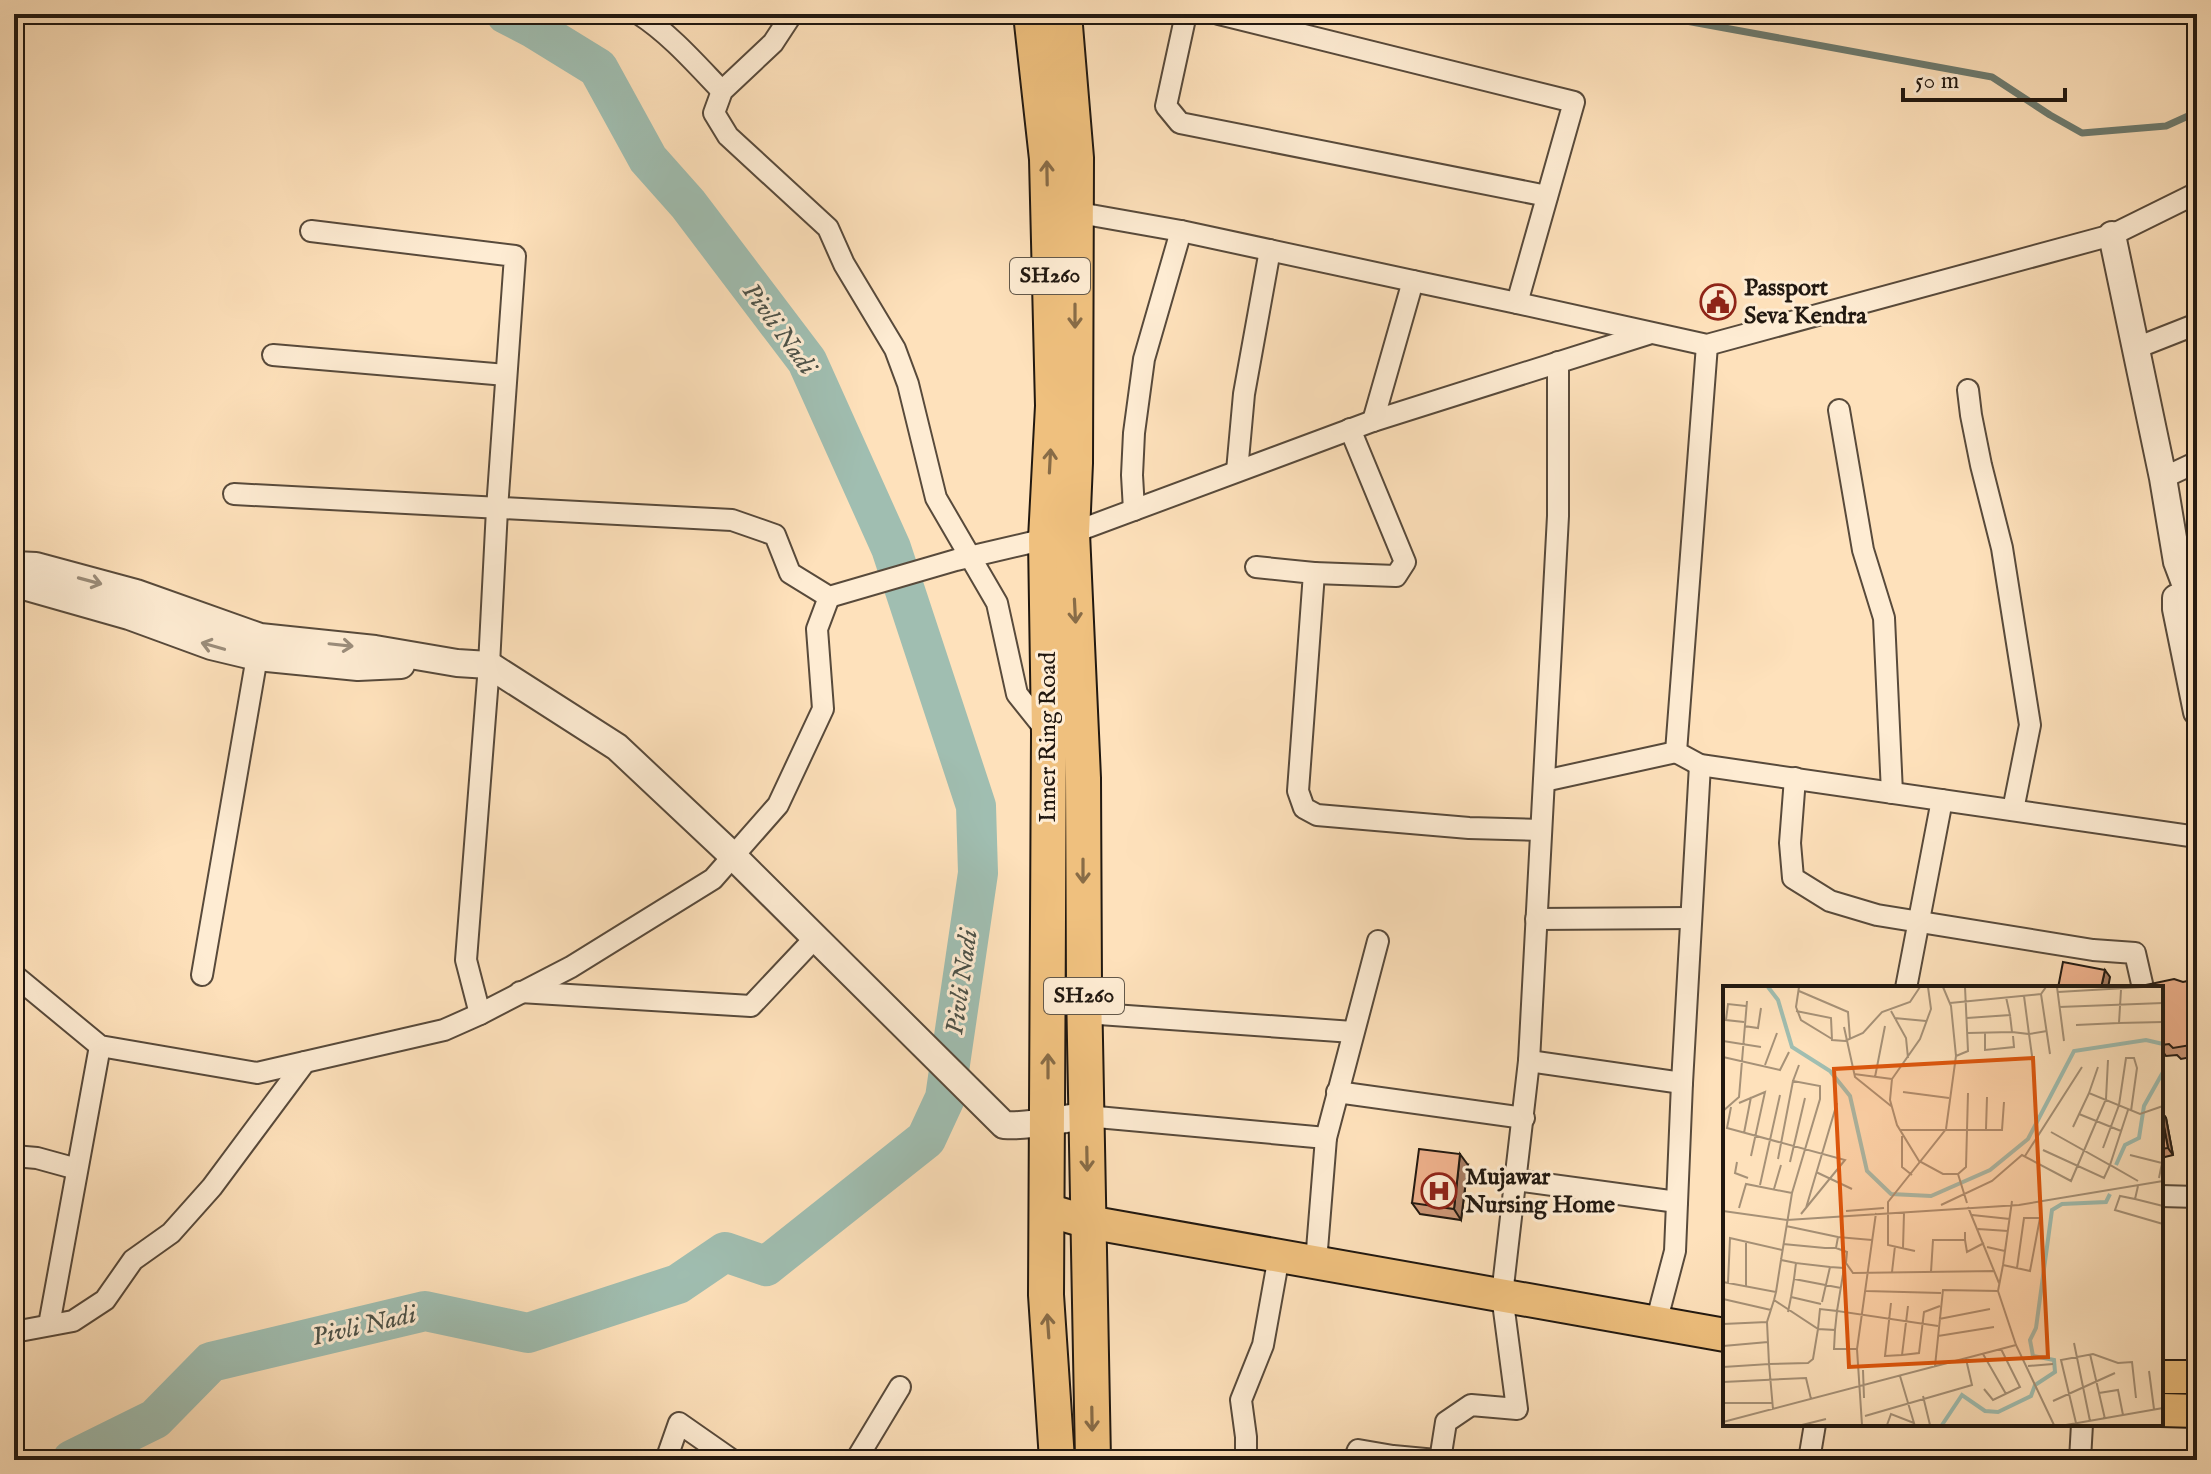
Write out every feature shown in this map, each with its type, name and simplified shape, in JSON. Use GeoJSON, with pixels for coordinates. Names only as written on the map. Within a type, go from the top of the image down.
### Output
{"type":"FeatureCollection","features":[{"type":"Feature","properties":{"kind":"highway","name":"Inner Ring Road"},"geometry":{"type":"LineString","coordinates":[[1031,14],[1047,159],[1062,211],[1075,463],[1059,536],[1049,734],[1046,1295],[1057,1460]]}},
{"type":"Feature","properties":{"kind":"highway","name":"Inner Ring Road"},"geometry":{"type":"LineString","coordinates":[[1062,211],[1076,158],[1064,14]]}},
{"type":"Feature","properties":{"kind":"highway","name":"Inner Ring Road"},"geometry":{"type":"LineString","coordinates":[[1059,536],[1083,778],[1093,1460]]}},
{"type":"Feature","properties":{"kind":"main road"},"geometry":{"type":"LineString","coordinates":[[1047,1210],[1088,1222],[1723,1335]]}},
{"type":"Feature","properties":{"kind":"main road"},"geometry":{"type":"LineString","coordinates":[[2163,1377],[2197,1377]]}},
{"type":"Feature","properties":{"kind":"main road"},"geometry":{"type":"LineString","coordinates":[[2163,1410],[2197,1411]]}},
{"type":"Feature","properties":{"kind":"street"},"geometry":{"type":"LineString","coordinates":[[639,14],[651,21],[722,91]]}},
{"type":"Feature","properties":{"kind":"street"},"geometry":{"type":"LineString","coordinates":[[792,14],[773,43],[722,91],[714,113],[728,136],[828,228],[844,264],[895,349],[908,384],[936,498],[964,558],[997,603],[1017,694],[1049,734]]}},
{"type":"Feature","properties":{"kind":"street"},"geometry":{"type":"LineString","coordinates":[[1186,14],[1166,106],[1180,123],[1547,196]]}},
{"type":"Feature","properties":{"kind":"street"},"geometry":{"type":"LineString","coordinates":[[1219,14],[1574,102],[1517,303]]}},
{"type":"Feature","properties":{"kind":"street"},"geometry":{"type":"LineString","coordinates":[[1062,211],[1181,231],[1707,345],[2112,235],[2197,193]]}},
{"type":"Feature","properties":{"kind":"street"},"geometry":{"type":"LineString","coordinates":[[311,231],[515,256],[489,665],[466,960],[480,1014]]}},
{"type":"Feature","properties":{"kind":"street"},"geometry":{"type":"LineString","coordinates":[[1134,510],[1134,433],[1144,359],[1181,231]]}},
{"type":"Feature","properties":{"kind":"street"},"geometry":{"type":"LineString","coordinates":[[2112,235],[2163,478],[2177,562],[2176,609],[2197,712]]}},
{"type":"Feature","properties":{"kind":"street"},"geometry":{"type":"LineString","coordinates":[[1237,471],[1244,394],[1270,250]]}},
{"type":"Feature","properties":{"kind":"street"},"geometry":{"type":"LineString","coordinates":[[1373,421],[1413,281]]}},
{"type":"Feature","properties":{"kind":"street"},"geometry":{"type":"LineString","coordinates":[[2136,348],[2197,324]]}},
{"type":"Feature","properties":{"kind":"street"},"geometry":{"type":"LineString","coordinates":[[234,494],[732,520],[775,535],[790,573],[829,597],[964,558],[1059,536],[1373,421],[1651,333]]}},
{"type":"Feature","properties":{"kind":"street"},"geometry":{"type":"LineString","coordinates":[[1676,752],[1707,345]]}},
{"type":"Feature","properties":{"kind":"street"},"geometry":{"type":"LineString","coordinates":[[273,355],[506,375]]}},
{"type":"Feature","properties":{"kind":"street"},"geometry":{"type":"LineString","coordinates":[[1354,1460],[1358,1450],[1438,1460],[1446,1422],[1471,1405],[1517,1409],[1502,1295],[1529,1061],[1558,516],[1558,362]]}},
{"type":"Feature","properties":{"kind":"street"},"geometry":{"type":"LineString","coordinates":[[1968,390],[1981,465],[2002,548],[2030,725],[2013,810]]}},
{"type":"Feature","properties":{"kind":"street"},"geometry":{"type":"LineString","coordinates":[[1839,410],[1863,550],[1884,618],[1892,793]]}},
{"type":"Feature","properties":{"kind":"street"},"geometry":{"type":"LineString","coordinates":[[1256,567],[1396,576],[1405,562],[1350,429]]}},
{"type":"Feature","properties":{"kind":"street"},"geometry":{"type":"LineString","coordinates":[[2163,478],[2197,462]]}},
{"type":"Feature","properties":{"kind":"street"},"geometry":{"type":"LineString","coordinates":[[2177,562],[2196,612]]}},
{"type":"Feature","properties":{"kind":"street"},"geometry":{"type":"LineString","coordinates":[[14,565],[36,566],[136,593],[258,647]]}},
{"type":"Feature","properties":{"kind":"street"},"geometry":{"type":"LineString","coordinates":[[1314,573],[1298,791],[1304,808],[1317,815],[1469,828],[1541,830]]}},
{"type":"Feature","properties":{"kind":"street"},"geometry":{"type":"LineString","coordinates":[[14,587],[27,587],[129,616],[211,646],[258,647],[358,667],[457,663],[489,665],[617,747],[733,856],[1004,1125],[1021,1126],[1086,1116],[1326,1138]]}},
{"type":"Feature","properties":{"kind":"street"},"geometry":{"type":"LineString","coordinates":[[14,975],[100,1046],[257,1073],[444,1030],[480,1014],[571,967],[713,879],[778,805],[823,709],[817,629],[829,597]]}},
{"type":"Feature","properties":{"kind":"street"},"geometry":{"type":"LineString","coordinates":[[202,975],[258,647]]}},
{"type":"Feature","properties":{"kind":"street"},"geometry":{"type":"LineString","coordinates":[[1544,781],[1676,752],[1700,765],[2197,837]]}},
{"type":"Feature","properties":{"kind":"street"},"geometry":{"type":"LineString","coordinates":[[1656,1323],[1675,1251],[1700,765]]}},
{"type":"Feature","properties":{"kind":"street"},"geometry":{"type":"LineString","coordinates":[[1795,778],[1790,843],[1793,878],[1830,901],[1877,915],[2093,950],[2135,953],[2143,986]]}},
{"type":"Feature","properties":{"kind":"street"},"geometry":{"type":"LineString","coordinates":[[1906,986],[1942,800]]}},
{"type":"Feature","properties":{"kind":"street"},"geometry":{"type":"LineString","coordinates":[[1536,919],[1691,918]]}},
{"type":"Feature","properties":{"kind":"street"},"geometry":{"type":"LineString","coordinates":[[520,992],[751,1006],[815,938]]}},
{"type":"Feature","properties":{"kind":"street"},"geometry":{"type":"LineString","coordinates":[[1316,1262],[1326,1138],[1378,941]]}},
{"type":"Feature","properties":{"kind":"street"},"geometry":{"type":"LineString","coordinates":[[1085,1013],[1353,1032]]}},
{"type":"Feature","properties":{"kind":"street"},"geometry":{"type":"LineString","coordinates":[[49,1325],[100,1046]]}},
{"type":"Feature","properties":{"kind":"street"},"geometry":{"type":"LineString","coordinates":[[1529,1061],[1682,1083]]}},
{"type":"Feature","properties":{"kind":"street"},"geometry":{"type":"LineString","coordinates":[[14,1332],[73,1321],[105,1300],[133,1260],[171,1233],[212,1187],[305,1062]]}},
{"type":"Feature","properties":{"kind":"street"},"geometry":{"type":"LineString","coordinates":[[1337,1092],[1524,1118]]}},
{"type":"Feature","properties":{"kind":"street"},"geometry":{"type":"LineString","coordinates":[[14,1156],[37,1158],[77,1169]]}},
{"type":"Feature","properties":{"kind":"street"},"geometry":{"type":"LineString","coordinates":[[1516,1180],[1677,1202]]}},
{"type":"Feature","properties":{"kind":"street"},"geometry":{"type":"LineString","coordinates":[[2163,1196],[2197,1197]]}},
{"type":"Feature","properties":{"kind":"street"},"geometry":{"type":"LineString","coordinates":[[1246,1460],[1241,1400],[1263,1345],[1279,1256]]}},
{"type":"Feature","properties":{"kind":"street"},"geometry":{"type":"LineString","coordinates":[[856,1460],[900,1387]]}},
{"type":"Feature","properties":{"kind":"street"},"geometry":{"type":"LineString","coordinates":[[666,1460],[679,1423],[732,1460]]}},
{"type":"Feature","properties":{"kind":"street"},"geometry":{"type":"LineString","coordinates":[[1809,1460],[1815,1426]]}},
{"type":"Feature","properties":{"kind":"street"},"geometry":{"type":"LineString","coordinates":[[2080,1460],[2082,1426]]}},
{"type":"Feature","properties":{"kind":"building"},"geometry":{"type":"Polygon","coordinates":[[[2063,962],[2105,970],[2101,986],[2058,986],[2063,962]]]}},
{"type":"Feature","properties":{"kind":"building"},"geometry":{"type":"Polygon","coordinates":[[[2174,979],[2183,982],[2197,979],[2197,1044],[2173,1048],[2169,1044],[2163,1045],[2163,986],[2146,985],[2174,979]]]}},
{"type":"Feature","properties":{"kind":"building"},"geometry":{"type":"Polygon","coordinates":[[[2163,1122],[2168,1148],[2163,1149],[2163,1122]]]}},
{"type":"Feature","properties":{"kind":"building"},"geometry":{"type":"Polygon","coordinates":[[[1419,1149],[1460,1154],[1454,1209],[1412,1203],[1419,1149]]]}},
{"type":"Feature","properties":{"kind":"waterway","name":"Pivli Nadi"},"geometry":{"type":"LineString","coordinates":[[72,1460],[155,1419],[211,1362],[425,1311],[528,1333],[678,1284],[725,1252],[766,1266],[926,1139],[945,1098],[978,873],[976,806],[891,548],[807,361],[688,204],[648,159],[598,68],[506,14]]}},
{"type":"Feature","properties":{"kind":"waterway"},"geometry":{"type":"LineString","coordinates":[[1648,14],[1992,77],[2082,133],[2166,126],[2197,112]]}},
{"type":"Feature","properties":{"kind":"place","name":"Passport Seva Kendra"},"geometry":{"type":"Point","coordinates":[1718,302]}},
{"type":"Feature","properties":{"kind":"place","name":"Mujawar Nursing Home"},"geometry":{"type":"Point","coordinates":[1439,1191]}}]}
